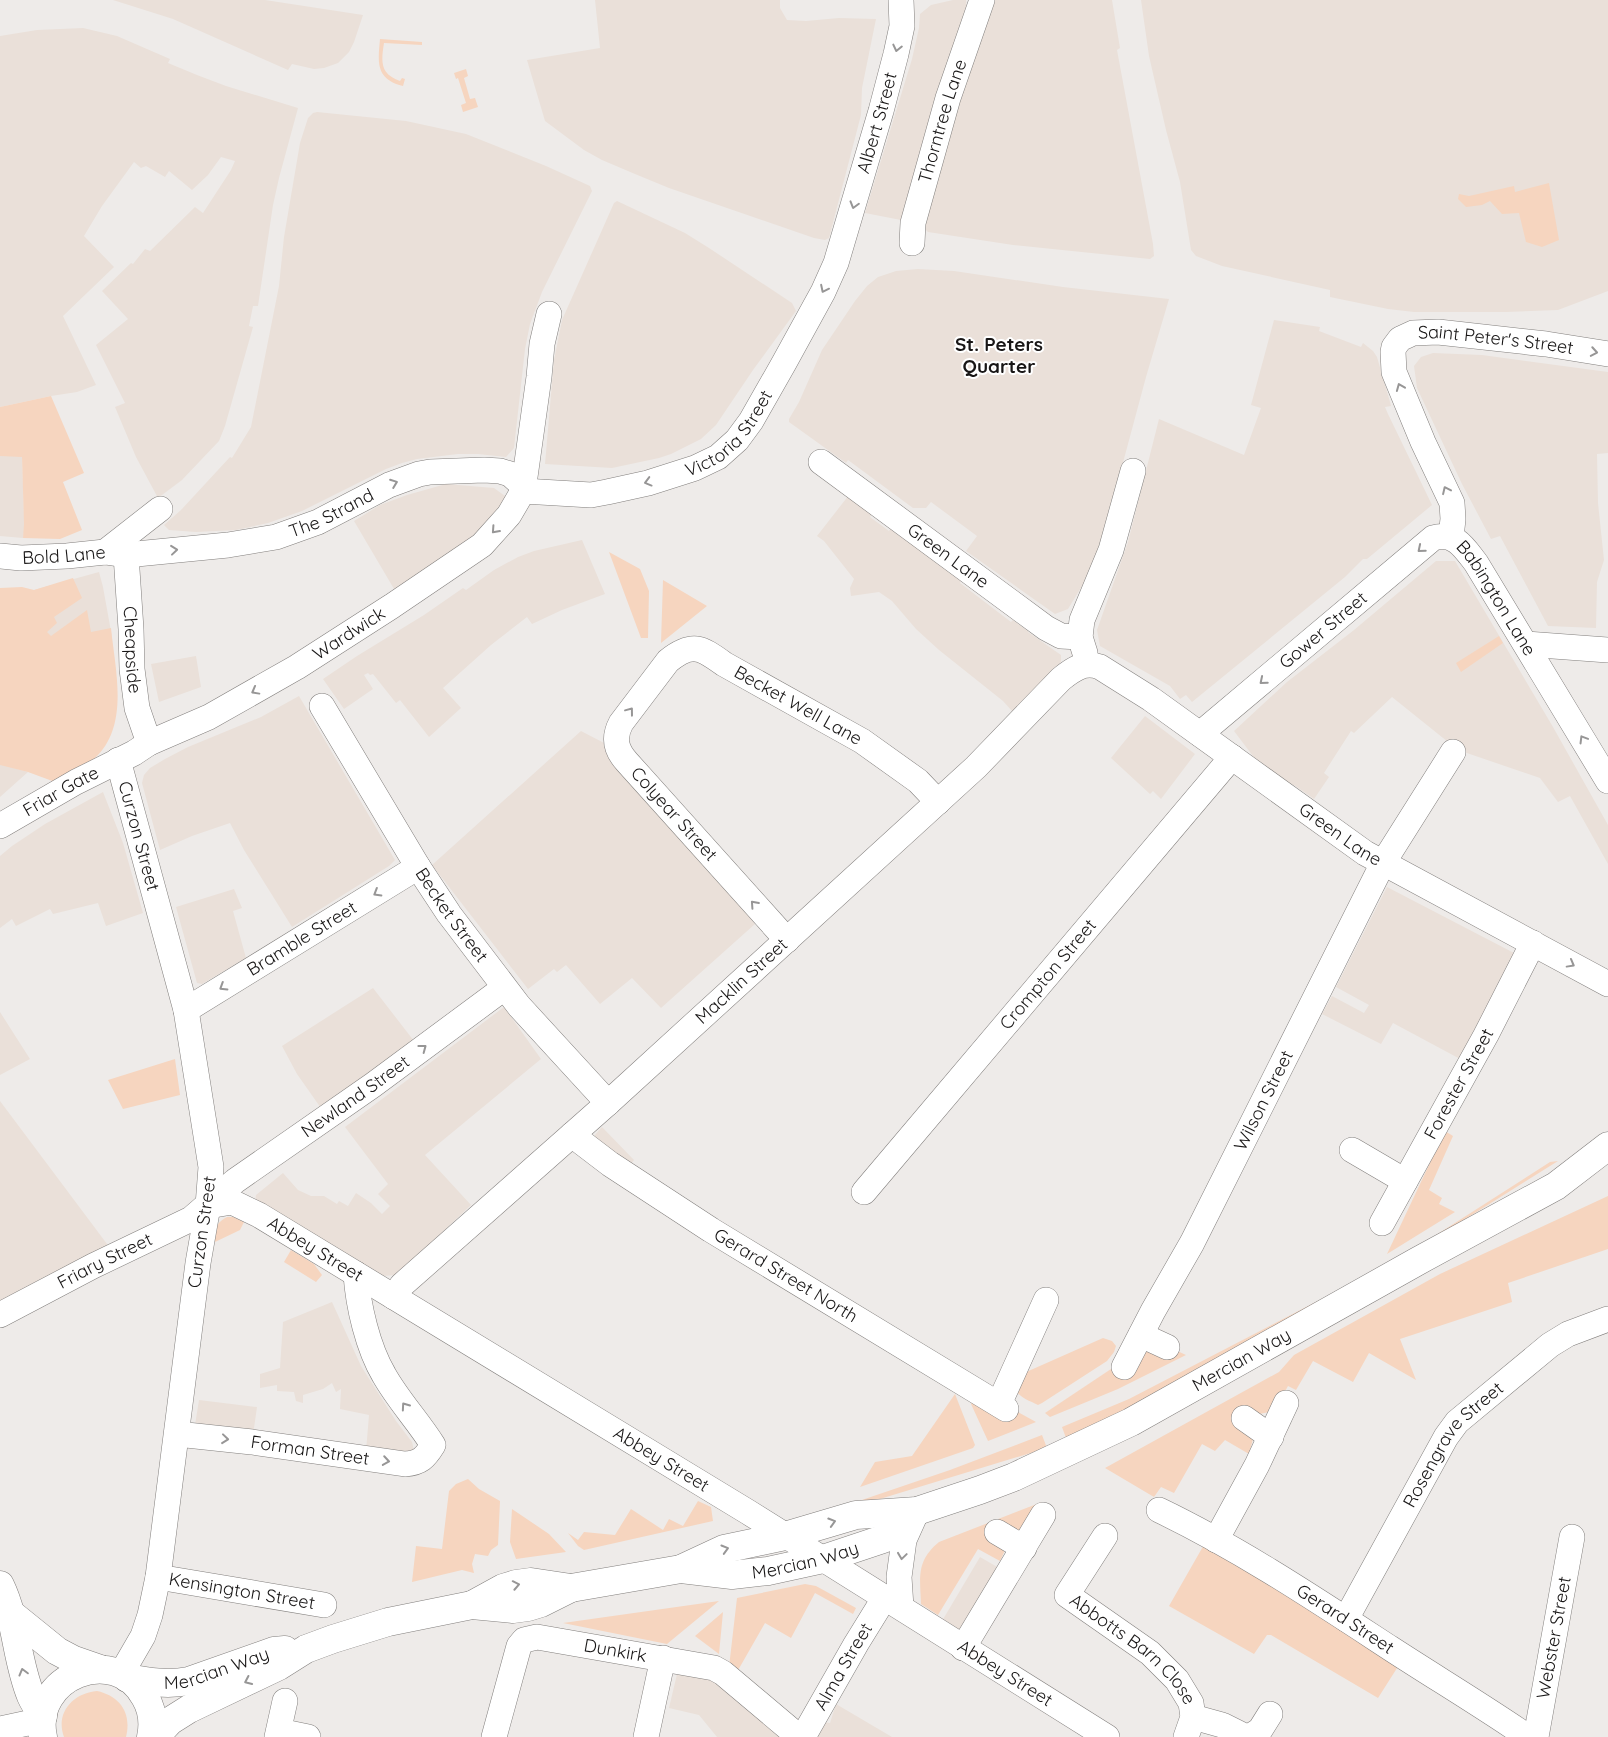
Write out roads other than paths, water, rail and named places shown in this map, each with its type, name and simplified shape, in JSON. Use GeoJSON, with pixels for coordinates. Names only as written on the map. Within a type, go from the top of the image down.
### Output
{"type":"FeatureCollection","features":[{"type":"Feature","properties":{"kind":"main road","name":"Mercian Way"},"geometry":{"type":"LineString","coordinates":[[155,1737],[170,1721],[189,1708],[279,1666],[306,1649],[388,1622],[472,1604],[503,1588],[516,1584],[531,1582],[571,1588],[681,1569],[724,1549],[785,1536],[856,1515],[917,1511],[1014,1477],[1131,1422],[1556,1186],[1608,1146]]}},
{"type":"Feature","properties":{"kind":"main road","name":"Mercian Way"},"geometry":{"type":"LineString","coordinates":[[1556,1186],[1608,1168]]}},
{"type":"Feature","properties":{"kind":"main road","name":"Mercian Way"},"geometry":{"type":"LineString","coordinates":[[681,1569],[732,1575],[768,1571],[823,1559],[883,1539],[917,1511]]}},
{"type":"Feature","properties":{"kind":"main road"},"geometry":{"type":"LineString","coordinates":[[0,1586],[10,1613],[25,1679],[43,1724]]}},
{"type":"Feature","properties":{"kind":"main road"},"geometry":{"type":"LineString","coordinates":[[10,1613],[57,1651],[74,1660],[116,1674],[142,1692],[149,1704],[152,1716],[151,1737]]}},
{"type":"Feature","properties":{"kind":"main road","name":"Mercian Way"},"geometry":{"type":"LineString","coordinates":[[116,1674],[157,1682],[177,1683],[189,1681],[274,1651],[306,1649]]}},
{"type":"Feature","properties":{"kind":"main road"},"geometry":{"type":"LineString","coordinates":[[43,1724],[50,1697],[63,1682],[80,1672],[116,1674]]}},
{"type":"Feature","properties":{"kind":"street","name":"Albert Street"},"geometry":{"type":"LineString","coordinates":[[842,244],[896,54],[902,26],[901,0]]}},
{"type":"Feature","properties":{"kind":"street","name":"Thorntree Lane"},"geometry":{"type":"LineString","coordinates":[[912,243],[913,224],[948,98],[982,0]]}},
{"type":"Feature","properties":{"kind":"street","name":"Victoria Street"},"geometry":{"type":"LineString","coordinates":[[523,491],[591,494],[608,492],[695,468],[726,451],[751,421],[784,363],[823,292],[842,244]]}},
{"type":"Feature","properties":{"kind":"street"},"geometry":{"type":"LineString","coordinates":[[523,491],[542,344],[549,314]]}},
{"type":"Feature","properties":{"kind":"street","name":"Saint Peter's Street"},"geometry":{"type":"LineString","coordinates":[[1393,352],[1396,344],[1403,336],[1413,333],[1432,332],[1546,344],[1608,354]]}},
{"type":"Feature","properties":{"kind":"street","name":"Babington Lane"},"geometry":{"type":"LineString","coordinates":[[1393,352],[1393,366],[1396,378],[1423,442],[1452,503],[1451,537],[1463,546],[1476,563],[1608,781]]}},
{"type":"Feature","properties":{"kind":"street","name":"Green Lane"},"geometry":{"type":"LineString","coordinates":[[820,462],[1046,628],[1061,636],[1080,637]]}},
{"type":"Feature","properties":{"kind":"street"},"geometry":{"type":"LineString","coordinates":[[1088,665],[1080,637],[1082,620],[1111,550],[1133,470]]}},
{"type":"Feature","properties":{"kind":"street","name":"The Strand"},"geometry":{"type":"LineString","coordinates":[[115,554],[228,545],[276,537],[318,522],[389,485],[419,474],[441,471],[500,471],[510,474],[520,483],[523,491]]}},
{"type":"Feature","properties":{"kind":"street","name":"Wardwick"},"geometry":{"type":"LineString","coordinates":[[148,743],[209,717],[297,667],[392,606],[482,545],[509,515],[523,491]]}},
{"type":"Feature","properties":{"kind":"street"},"geometry":{"type":"LineString","coordinates":[[115,554],[160,509]]}},
{"type":"Feature","properties":{"kind":"street","name":"Gower Street"},"geometry":{"type":"LineString","coordinates":[[1200,734],[1433,538],[1440,536],[1451,537]]}},
{"type":"Feature","properties":{"kind":"street","name":"Bold Lane"},"geometry":{"type":"LineString","coordinates":[[0,556],[21,558],[115,554]]}},
{"type":"Feature","properties":{"kind":"street","name":"Cheapside"},"geometry":{"type":"LineString","coordinates":[[115,554],[131,629],[132,669],[137,708],[148,743]]}},
{"type":"Feature","properties":{"kind":"street"},"geometry":{"type":"LineString","coordinates":[[1526,644],[1607,650]]}},
{"type":"Feature","properties":{"kind":"street","name":"Becket Well Lane"},"geometry":{"type":"LineString","coordinates":[[654,679],[668,661],[677,654],[685,650],[700,648],[862,741],[918,781],[938,802]]}},
{"type":"Feature","properties":{"kind":"street","name":"Green Lane"},"geometry":{"type":"LineString","coordinates":[[1088,665],[1096,666],[1113,674],[1151,699],[1365,852],[1608,984]]}},
{"type":"Feature","properties":{"kind":"street","name":"Macklin Street"},"geometry":{"type":"LineString","coordinates":[[394,1297],[402,1284],[608,1103],[976,767],[1061,680],[1073,670],[1088,665]]}},
{"type":"Feature","properties":{"kind":"street","name":"Colyear Street"},"geometry":{"type":"LineString","coordinates":[[654,679],[618,729],[616,740],[618,751],[787,940]]}},
{"type":"Feature","properties":{"kind":"street","name":"Becket Street"},"geometry":{"type":"LineString","coordinates":[[322,706],[418,867],[449,914],[519,1006],[608,1103]]}},
{"type":"Feature","properties":{"kind":"street","name":"Friar Gate"},"geometry":{"type":"LineString","coordinates":[[0,826],[29,808],[134,753],[148,743]]}},
{"type":"Feature","properties":{"kind":"street","name":"Wilson Street"},"geometry":{"type":"LineString","coordinates":[[1124,1367],[1192,1243],[1383,863],[1452,752]]}},
{"type":"Feature","properties":{"kind":"street","name":"Crompton Street"},"geometry":{"type":"LineString","coordinates":[[864,1192],[1232,757]]}},
{"type":"Feature","properties":{"kind":"street","name":"Curzon Street"},"geometry":{"type":"LineString","coordinates":[[116,1674],[143,1636],[150,1615],[158,1577],[198,1263],[208,1206],[211,1167],[186,1010],[118,760]]}},
{"type":"Feature","properties":{"kind":"street","name":"Bramble Street"},"geometry":{"type":"LineString","coordinates":[[186,1010],[418,867]]}},
{"type":"Feature","properties":{"kind":"street","name":"Forester Street"},"geometry":{"type":"LineString","coordinates":[[1382,1224],[1486,1035],[1533,943]]}},
{"type":"Feature","properties":{"kind":"street","name":"Newland Street"},"geometry":{"type":"LineString","coordinates":[[208,1206],[235,1180],[373,1085],[504,988]]}},
{"type":"Feature","properties":{"kind":"street","name":"Gerard Street North"},"geometry":{"type":"LineString","coordinates":[[572,1135],[610,1164],[711,1230],[1003,1407],[1046,1300]]}},
{"type":"Feature","properties":{"kind":"street"},"geometry":{"type":"LineString","coordinates":[[1352,1150],[1405,1181]]}},
{"type":"Feature","properties":{"kind":"street","name":"Abbey Street"},"geometry":{"type":"LineString","coordinates":[[208,1206],[232,1202],[243,1206],[645,1449],[1107,1737]]}},
{"type":"Feature","properties":{"kind":"street","name":"Friary Street"},"geometry":{"type":"LineString","coordinates":[[0,1315],[93,1266],[192,1219],[208,1206]]}},
{"type":"Feature","properties":{"kind":"street","name":"Forman Street"},"geometry":{"type":"LineString","coordinates":[[177,1434],[252,1442],[405,1464],[415,1463],[425,1458],[433,1445],[384,1374],[374,1354],[357,1290],[356,1274]]}},
{"type":"Feature","properties":{"kind":"street","name":"Rosengrave Street"},"geometry":{"type":"LineString","coordinates":[[1346,1619],[1446,1438],[1457,1422],[1550,1345],[1568,1334],[1608,1319]]}},
{"type":"Feature","properties":{"kind":"street"},"geometry":{"type":"LineString","coordinates":[[1141,1335],[1166,1347]]}},
{"type":"Feature","properties":{"kind":"street"},"geometry":{"type":"LineString","coordinates":[[1216,1540],[1286,1404]]}},
{"type":"Feature","properties":{"kind":"street"},"geometry":{"type":"LineString","coordinates":[[1244,1418],[1271,1436]]}},
{"type":"Feature","properties":{"kind":"street","name":"Gerard Street"},"geometry":{"type":"LineString","coordinates":[[1158,1510],[1216,1540],[1346,1619],[1463,1693],[1528,1737]]}},
{"type":"Feature","properties":{"kind":"street"},"geometry":{"type":"LineString","coordinates":[[893,1602],[900,1577],[904,1540],[917,1511]]}},
{"type":"Feature","properties":{"kind":"street"},"geometry":{"type":"LineString","coordinates":[[963,1648],[1042,1516]]}},
{"type":"Feature","properties":{"kind":"street"},"geometry":{"type":"LineString","coordinates":[[997,1532],[1024,1548]]}},
{"type":"Feature","properties":{"kind":"street","name":"Abbotts Barn Close"},"geometry":{"type":"LineString","coordinates":[[1105,1536],[1067,1596],[1150,1653],[1177,1680],[1191,1703],[1190,1727],[1222,1725],[1246,1737]]}},
{"type":"Feature","properties":{"kind":"street","name":"Webster Street"},"geometry":{"type":"LineString","coordinates":[[1536,1737],[1572,1537]]}},
{"type":"Feature","properties":{"kind":"street","name":"Kensington Street"},"geometry":{"type":"LineString","coordinates":[[158,1577],[324,1605]]}},
{"type":"Feature","properties":{"kind":"street","name":"Alma Street"},"geometry":{"type":"LineString","coordinates":[[801,1737],[841,1669],[893,1602]]}},
{"type":"Feature","properties":{"kind":"street","name":"Dunkirk"},"geometry":{"type":"LineString","coordinates":[[494,1737],[520,1646],[524,1640],[531,1637],[545,1637],[714,1668],[723,1673],[801,1737]]}},
{"type":"Feature","properties":{"kind":"street"},"geometry":{"type":"LineString","coordinates":[[646,1737],[663,1658]]}},
{"type":"Feature","properties":{"kind":"street"},"geometry":{"type":"LineString","coordinates":[[285,1701],[278,1734],[308,1737]]}},
{"type":"Feature","properties":{"kind":"street"},"geometry":{"type":"LineString","coordinates":[[1250,1737],[1260,1730],[1270,1714]]}},
{"type":"Feature","properties":{"kind":"street"},"geometry":{"type":"LineString","coordinates":[[0,1729],[43,1724]]}},
{"type":"Feature","properties":{"kind":"district","name":"St. Peters Quarter"},"geometry":{"type":"Point","coordinates":[999,355]}}]}
